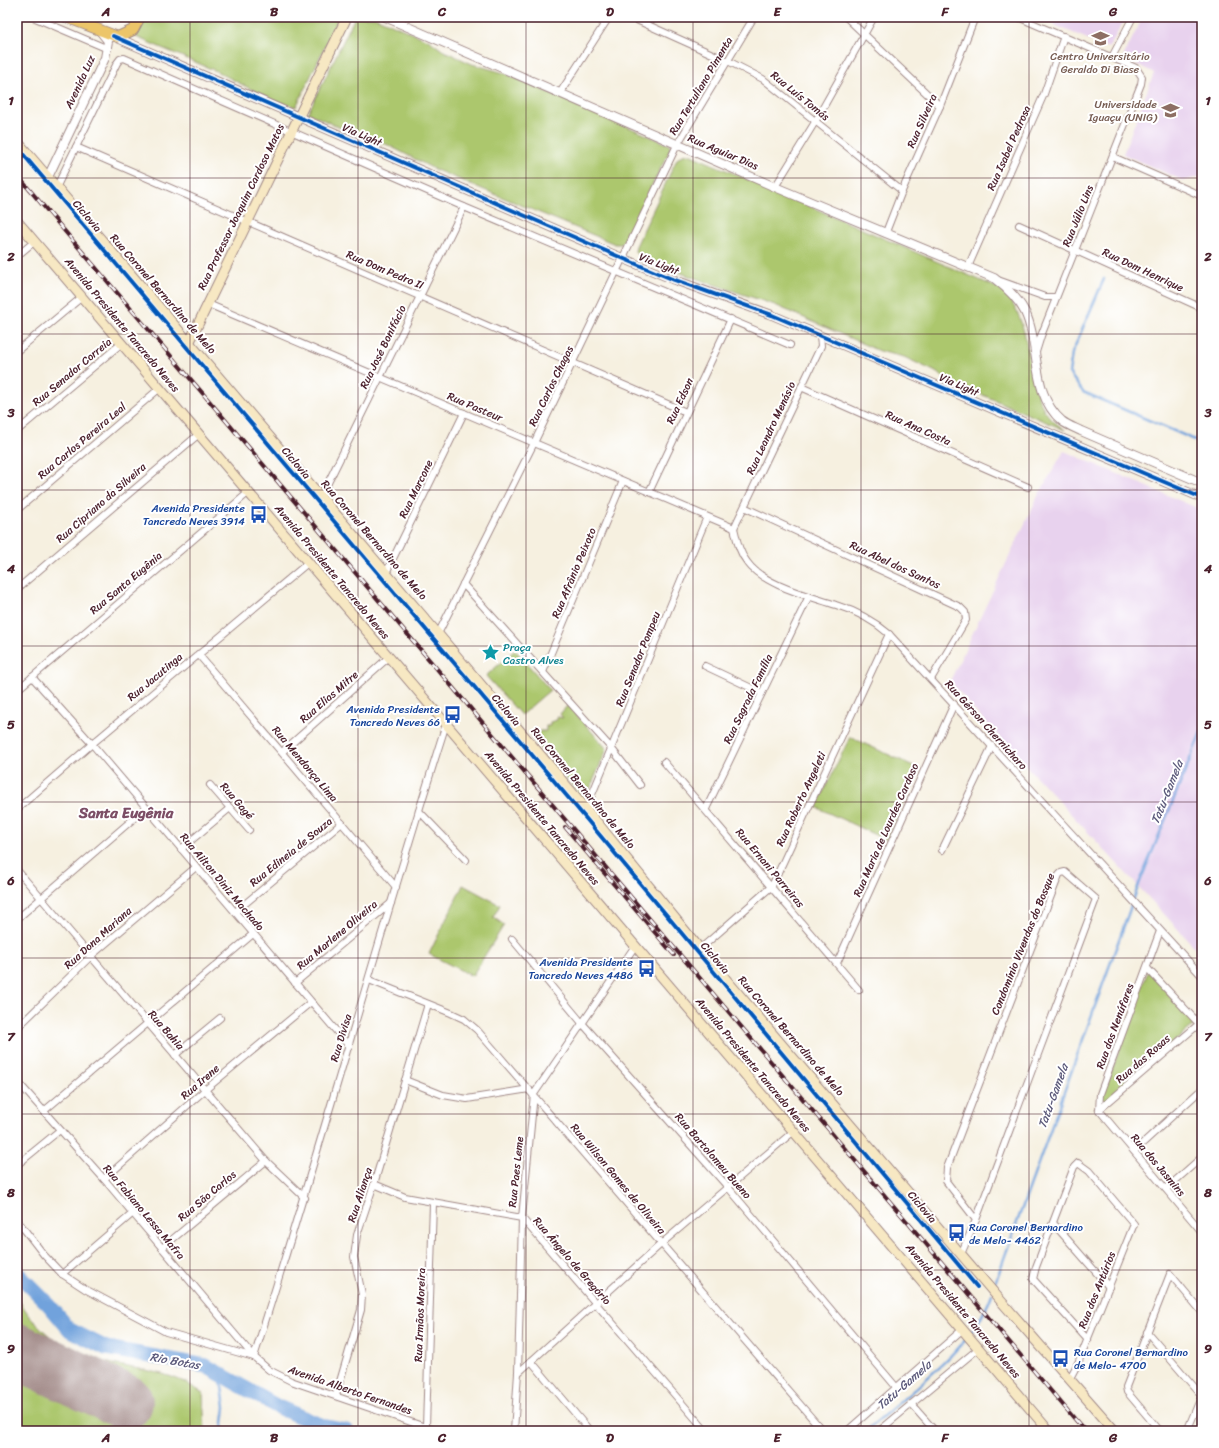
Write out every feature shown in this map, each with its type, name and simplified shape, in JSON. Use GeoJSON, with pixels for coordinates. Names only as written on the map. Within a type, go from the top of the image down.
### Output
{"type":"FeatureCollection","features":[{"type":"Feature","properties":{"kind":"main road"},"geometry":{"type":"LineString","coordinates":[[66,17],[100,31]]}},
{"type":"Feature","properties":{"kind":"main road"},"geometry":{"type":"LineString","coordinates":[[74,17],[88,17]]}},
{"type":"Feature","properties":{"kind":"main road"},"geometry":{"type":"LineString","coordinates":[[113,36],[121,37],[131,32],[140,17]]}},
{"type":"Feature","properties":{"kind":"main road","name":"Rua Professor Joaquim Cardoso Matos"},"geometry":{"type":"LineString","coordinates":[[189,343],[347,17]]}},
{"type":"Feature","properties":{"kind":"main road","name":"Via Light"},"geometry":{"type":"LineString","coordinates":[[100,31],[113,36]]}},
{"type":"Feature","properties":{"kind":"main road","name":"Rua Coronel Bernardino de Melo"},"geometry":{"type":"LineString","coordinates":[[17,141],[586,809],[700,949],[984,1281],[1115,1431]]}},
{"type":"Feature","properties":{"kind":"main road","name":"Avenida Presidente Tancredo Neves"},"geometry":{"type":"LineString","coordinates":[[17,220],[1050,1431]]}},
{"type":"Feature","properties":{"kind":"street"},"geometry":{"type":"LineString","coordinates":[[33,17],[108,49]]}},
{"type":"Feature","properties":{"kind":"street","name":"Rua Aguiar Dias"},"geometry":{"type":"LineString","coordinates":[[385,17],[776,187],[994,278],[1007,281],[1045,296],[1056,297]]}},
{"type":"Feature","properties":{"kind":"street"},"geometry":{"type":"LineString","coordinates":[[560,93],[609,17]]}},
{"type":"Feature","properties":{"kind":"street","name":"Rua Luís Tomás"},"geometry":{"type":"LineString","coordinates":[[630,17],[728,60],[763,78],[815,122],[902,190]]}},
{"type":"Feature","properties":{"kind":"street","name":"Rua Tertuliano Pimenta"},"geometry":{"type":"LineString","coordinates":[[677,144],[754,17]]}},
{"type":"Feature","properties":{"kind":"street"},"geometry":{"type":"LineString","coordinates":[[846,17],[940,106]]}},
{"type":"Feature","properties":{"kind":"street"},"geometry":{"type":"LineString","coordinates":[[776,187],[815,122],[874,17]]}},
{"type":"Feature","properties":{"kind":"street","name":"Rua Silveira"},"geometry":{"type":"LineString","coordinates":[[886,232],[902,190],[940,106],[975,17]]}},
{"type":"Feature","properties":{"kind":"street"},"geometry":{"type":"LineString","coordinates":[[1018,17],[1112,58],[1133,17]]}},
{"type":"Feature","properties":{"kind":"street","name":"Avenida Luz"},"geometry":{"type":"LineString","coordinates":[[48,177],[108,49],[108,41],[100,31]]}},
{"type":"Feature","properties":{"kind":"street","name":"Via Light"},"geometry":{"type":"LineString","coordinates":[[113,36],[298,118],[622,258],[672,279],[772,314],[1202,498]]}},
{"type":"Feature","properties":{"kind":"street","name":"Rua Isabel Pedrosa"},"geometry":{"type":"LineString","coordinates":[[968,267],[1044,94],[1064,36]]}},
{"type":"Feature","properties":{"kind":"street"},"geometry":{"type":"LineString","coordinates":[[56,188],[117,63],[122,58],[134,61],[464,207],[790,345]]}},
{"type":"Feature","properties":{"kind":"street","name":"Rua Júlio Lins"},"geometry":{"type":"LineString","coordinates":[[1036,356],[1041,336],[1056,297],[1141,84],[1142,77],[1136,68],[1112,58]]}},
{"type":"Feature","properties":{"kind":"street","name":"Rua Carlos Chagas"},"geometry":{"type":"LineString","coordinates":[[438,634],[534,443],[677,144]]}},
{"type":"Feature","properties":{"kind":"street","name":"Rua Dom Pedro II"},"geometry":{"type":"LineString","coordinates":[[76,147],[686,412]]}},
{"type":"Feature","properties":{"kind":"street"},"geometry":{"type":"LineString","coordinates":[[1113,157],[1202,196]]}},
{"type":"Feature","properties":{"kind":"street","name":"Rua José Bonifácio"},"geometry":{"type":"LineString","coordinates":[[321,497],[464,207]]}},
{"type":"Feature","properties":{"kind":"street","name":"Rua Dom Henrique"},"geometry":{"type":"LineString","coordinates":[[1019,225],[1202,308]]}},
{"type":"Feature","properties":{"kind":"street"},"geometry":{"type":"LineString","coordinates":[[17,256],[35,241]]}},
{"type":"Feature","properties":{"kind":"street"},"geometry":{"type":"LineString","coordinates":[[994,278],[1014,295],[1025,312],[1046,400],[1062,421],[1081,431],[1202,483]]}},
{"type":"Feature","properties":{"kind":"street"},"geometry":{"type":"LineString","coordinates":[[17,351],[82,297]]}},
{"type":"Feature","properties":{"kind":"street","name":"Rua Pasteur"},"geometry":{"type":"LineString","coordinates":[[208,304],[734,528]]}},
{"type":"Feature","properties":{"kind":"street","name":"Rua Edson"},"geometry":{"type":"LineString","coordinates":[[649,492],[731,319]]}},
{"type":"Feature","properties":{"kind":"street","name":"Rua Leandro Menásio"},"geometry":{"type":"LineString","coordinates":[[734,528],[746,508],[821,346],[820,334]]}},
{"type":"Feature","properties":{"kind":"street","name":"Rua Senador Correia"},"geometry":{"type":"LineString","coordinates":[[17,431],[122,343]]}},
{"type":"Feature","properties":{"kind":"street","name":"Rua Ana Costa"},"geometry":{"type":"LineString","coordinates":[[801,387],[1028,486]]}},
{"type":"Feature","properties":{"kind":"street","name":"Rua Carlos Pereira Leal"},"geometry":{"type":"LineString","coordinates":[[17,510],[160,388]]}},
{"type":"Feature","properties":{"kind":"street","name":"Rua Marcone"},"geometry":{"type":"LineString","coordinates":[[386,573],[464,413]]}},
{"type":"Feature","properties":{"kind":"street","name":"Rua Cipriano da Silveira"},"geometry":{"type":"LineString","coordinates":[[17,589],[199,434]]}},
{"type":"Feature","properties":{"kind":"street","name":"Rua Afrânio Peixoto"},"geometry":{"type":"LineString","coordinates":[[543,672],[623,481]]}},
{"type":"Feature","properties":{"kind":"street","name":"Rua Santa Eugênia"},"geometry":{"type":"LineString","coordinates":[[17,690],[249,492]]}},
{"type":"Feature","properties":{"kind":"street","name":"Rua Abel dos Santos"},"geometry":{"type":"LineString","coordinates":[[746,508],[960,607],[965,612],[966,620],[931,680]]}},
{"type":"Feature","properties":{"kind":"street","name":"Rua Senador Pompeu"},"geometry":{"type":"LineString","coordinates":[[586,809],[707,517]]}},
{"type":"Feature","properties":{"kind":"street","name":"Rua Gérson Chernicharo"},"geometry":{"type":"LineString","coordinates":[[734,528],[737,543],[747,563],[766,578],[808,598],[836,605],[868,618],[889,634],[1202,976]]}},
{"type":"Feature","properties":{"kind":"street","name":"Rua Jacutinga"},"geometry":{"type":"LineString","coordinates":[[17,809],[198,654],[309,562]]}},
{"type":"Feature","properties":{"kind":"street"},"geometry":{"type":"LineString","coordinates":[[462,584],[612,749],[640,785]]}},
{"type":"Feature","properties":{"kind":"street","name":"Rua Sagrada Família"},"geometry":{"type":"LineString","coordinates":[[706,809],[808,598]]}},
{"type":"Feature","properties":{"kind":"street","name":"Rua Roberto Angeleti"},"geometry":{"type":"LineString","coordinates":[[700,949],[772,886],[889,634]]}},
{"type":"Feature","properties":{"kind":"street","name":"Rua Mendonça Lima"},"geometry":{"type":"LineString","coordinates":[[198,654],[396,887]]}},
{"type":"Feature","properties":{"kind":"street","name":"Rua Elias Mitre"},"geometry":{"type":"LineString","coordinates":[[282,752],[389,657]]}},
{"type":"Feature","properties":{"kind":"street"},"geometry":{"type":"LineString","coordinates":[[705,666],[762,693]]}},
{"type":"Feature","properties":{"kind":"street","name":"Rua Ailton Diniz Machado"},"geometry":{"type":"LineString","coordinates":[[32,677],[92,744],[349,1046]]}},
{"type":"Feature","properties":{"kind":"street","name":"Rua Maria de Lourdes Cardoso"},"geometry":{"type":"LineString","coordinates":[[837,963],[954,704]]}},
{"type":"Feature","properties":{"kind":"street","name":"Rua Divisa"},"geometry":{"type":"LineString","coordinates":[[254,1357],[305,1198],[396,887],[446,724]]}},
{"type":"Feature","properties":{"kind":"street"},"geometry":{"type":"LineString","coordinates":[[942,850],[992,746]]}},
{"type":"Feature","properties":{"kind":"street","name":"Rua Ernani Parreiras"},"geometry":{"type":"LineString","coordinates":[[664,762],[772,886],[859,990]]}},
{"type":"Feature","properties":{"kind":"street","name":"Rua Gagé"},"geometry":{"type":"LineString","coordinates":[[210,785],[249,830]]}},
{"type":"Feature","properties":{"kind":"street"},"geometry":{"type":"LineString","coordinates":[[17,919],[41,900],[146,808]]}},
{"type":"Feature","properties":{"kind":"street"},"geometry":{"type":"LineString","coordinates":[[181,849],[230,808]]}},
{"type":"Feature","properties":{"kind":"street"},"geometry":{"type":"LineString","coordinates":[[419,811],[466,860]]}},
{"type":"Feature","properties":{"kind":"street","name":"Rua Edineia de Souza"},"geometry":{"type":"LineString","coordinates":[[235,912],[342,823]]}},
{"type":"Feature","properties":{"kind":"street","name":"Rua Dona Mariana"},"geometry":{"type":"LineString","coordinates":[[17,1028],[90,956],[196,867]]}},
{"type":"Feature","properties":{"kind":"street","name":"Rua Bahia"},"geometry":{"type":"LineString","coordinates":[[17,870],[41,900],[266,1160],[305,1198]]}},
{"type":"Feature","properties":{"kind":"street","name":"Condomínio Vivendas do Bosque"},"geometry":{"type":"LineString","coordinates":[[961,1254],[976,1220],[1096,899],[1065,872],[1061,872],[1059,875],[946,1168],[946,1181],[976,1220]]}},
{"type":"Feature","properties":{"kind":"street","name":"Rua Marlene Oliveira"},"geometry":{"type":"LineString","coordinates":[[295,983],[392,903]]}},
{"type":"Feature","properties":{"kind":"street","name":"Rua dos Nenúfares"},"geometry":{"type":"LineString","coordinates":[[1099,1110],[1100,1094],[1160,931]]}},
{"type":"Feature","properties":{"kind":"street"},"geometry":{"type":"LineString","coordinates":[[44,1111],[253,934]]}},
{"type":"Feature","properties":{"kind":"street","name":"Rua Bartolomeu Bueno"},"geometry":{"type":"LineString","coordinates":[[512,939],[582,1023],[727,1186],[897,1388]]}},
{"type":"Feature","properties":{"kind":"street","name":"Rua Paes Leme"},"geometry":{"type":"LineString","coordinates":[[514,1431],[518,1373],[522,1218],[534,1094],[635,946]]}},
{"type":"Feature","properties":{"kind":"street"},"geometry":{"type":"LineString","coordinates":[[1147,968],[1201,1026]]}},
{"type":"Feature","properties":{"kind":"street","name":"Rua Wilson Gomes de Oliveira"},"geometry":{"type":"LineString","coordinates":[[369,980],[464,1019],[477,1030],[534,1094],[661,1244],[823,1431]]}},
{"type":"Feature","properties":{"kind":"street","name":"Rua Irene"},"geometry":{"type":"LineString","coordinates":[[104,1179],[205,1090],[311,1002]]}},
{"type":"Feature","properties":{"kind":"street","name":"Rua Aliança"},"geometry":{"type":"LineString","coordinates":[[336,1395],[361,1310],[362,1294],[354,1248],[357,1235],[374,1184],[428,1004]]}},
{"type":"Feature","properties":{"kind":"street"},"geometry":{"type":"LineString","coordinates":[[175,1055],[220,1018]]}},
{"type":"Feature","properties":{"kind":"street","name":"Rua das Rosas"},"geometry":{"type":"LineString","coordinates":[[1099,1110],[1201,1026]]}},
{"type":"Feature","properties":{"kind":"street"},"geometry":{"type":"LineString","coordinates":[[405,1080],[443,1095],[467,1099],[529,1089]]}},
{"type":"Feature","properties":{"kind":"street","name":"Rua Fabiano Lessa Mafra"},"geometry":{"type":"LineString","coordinates":[[17,1081],[104,1179],[254,1357]]}},
{"type":"Feature","properties":{"kind":"street"},"geometry":{"type":"LineString","coordinates":[[1134,1151],[1202,1089]]}},
{"type":"Feature","properties":{"kind":"street","name":"Rua dos Jasmins"},"geometry":{"type":"LineString","coordinates":[[1099,1110],[1201,1228]]}},
{"type":"Feature","properties":{"kind":"street"},"geometry":{"type":"LineString","coordinates":[[17,1165],[60,1130]]}},
{"type":"Feature","properties":{"kind":"street"},"geometry":{"type":"LineString","coordinates":[[518,1373],[727,1186],[794,1132]]}},
{"type":"Feature","properties":{"kind":"street"},"geometry":{"type":"LineString","coordinates":[[1166,1189],[1202,1157]]}},
{"type":"Feature","properties":{"kind":"street","name":"Rua São Carlos"},"geometry":{"type":"LineString","coordinates":[[162,1248],[266,1160]]}},
{"type":"Feature","properties":{"kind":"street","name":"Rua dos Antúrios"},"geometry":{"type":"LineString","coordinates":[[1053,1223],[1072,1172],[1078,1163],[1083,1165],[1134,1224],[1088,1340],[1070,1378]]}},
{"type":"Feature","properties":{"kind":"street","name":"Rua Ângelo de Gregório"},"geometry":{"type":"LineString","coordinates":[[374,1184],[405,1197],[522,1218],[706,1431]]}},
{"type":"Feature","properties":{"kind":"street","name":"Rua Irmãos Moreira"},"geometry":{"type":"LineString","coordinates":[[426,1427],[434,1203]]}},
{"type":"Feature","properties":{"kind":"street"},"geometry":{"type":"LineString","coordinates":[[62,1274],[132,1214]]}},
{"type":"Feature","properties":{"kind":"street","name":"Avenida Alberto Fernandes"},"geometry":{"type":"LineString","coordinates":[[17,1220],[44,1255],[62,1274],[114,1306],[166,1332],[254,1357],[278,1376],[437,1431]]}},
{"type":"Feature","properties":{"kind":"street"},"geometry":{"type":"LineString","coordinates":[[1088,1340],[1033,1279],[1053,1223],[1109,1287]]}},
{"type":"Feature","properties":{"kind":"street"},"geometry":{"type":"LineString","coordinates":[[1160,1431],[1127,1392],[1126,1388],[1128,1378],[1170,1274],[1202,1312]]}},
{"type":"Feature","properties":{"kind":"street"},"geometry":{"type":"LineString","coordinates":[[847,1431],[964,1331]]}},
{"type":"Feature","properties":{"kind":"street"},"geometry":{"type":"LineString","coordinates":[[1147,1332],[1202,1395],[1187,1431]]}},
{"type":"Feature","properties":{"kind":"street"},"geometry":{"type":"LineString","coordinates":[[879,1431],[978,1347]]}},
{"type":"Feature","properties":{"kind":"street"},"geometry":{"type":"LineString","coordinates":[[531,1361],[590,1431]]}},
{"type":"Feature","properties":{"kind":"street"},"geometry":{"type":"LineString","coordinates":[[911,1404],[934,1431]]}},
{"type":"Feature","properties":{"kind":"shaded area","name":"Centro Universitário Geraldo Di Biase"},"geometry":{"type":"Polygon","coordinates":[[[1035,17],[1126,17],[1109,48],[1035,17]]]}},
{"type":"Feature","properties":{"kind":"shaded area","name":"Universidade Iguaçu (UNIG)"},"geometry":{"type":"Polygon","coordinates":[[[1143,17],[1202,17],[1202,176],[1184,181],[1123,154],[1154,73],[1123,57],[1143,17]]]}},
{"type":"Feature","properties":{"kind":"shaded area"},"geometry":{"type":"Polygon","coordinates":[[[1064,451],[1202,510],[1202,955],[977,713],[950,681],[1039,494],[1064,451]]]}},
{"type":"Feature","properties":{"kind":"green space"},"geometry":{"type":"Polygon","coordinates":[[[146,17],[339,17],[296,107],[274,101],[216,71],[136,37],[146,17]]]}},
{"type":"Feature","properties":{"kind":"green space"},"geometry":{"type":"Polygon","coordinates":[[[355,17],[375,17],[430,41],[442,50],[472,64],[504,73],[670,145],[670,150],[622,244],[615,244],[434,169],[388,145],[352,133],[308,113],[355,17]]]}},
{"type":"Feature","properties":{"kind":"green space"},"geometry":{"type":"Polygon","coordinates":[[[689,154],[998,288],[1011,301],[1019,316],[1035,386],[1041,403],[1050,418],[1065,430],[950,381],[934,371],[904,357],[879,351],[775,305],[686,275],[638,255],[635,252],[636,246],[677,159],[683,155],[689,154]]]}},
{"type":"Feature","properties":{"kind":"green space"},"geometry":{"type":"Polygon","coordinates":[[[515,650],[550,690],[521,715],[486,676],[515,650]]]}},
{"type":"Feature","properties":{"kind":"green space"},"geometry":{"type":"Polygon","coordinates":[[[568,705],[607,749],[586,798],[584,799],[531,738],[540,731],[546,731],[546,726],[550,726],[550,722],[557,720],[557,717],[563,718],[560,714],[568,705]]]}},
{"type":"Feature","properties":{"kind":"green space"},"geometry":{"type":"Polygon","coordinates":[[[850,737],[920,769],[886,840],[816,807],[850,737]]]}},
{"type":"Feature","properties":{"kind":"green space"},"geometry":{"type":"Polygon","coordinates":[[[463,885],[500,905],[493,917],[504,925],[472,976],[429,954],[463,885]]]}},
{"type":"Feature","properties":{"kind":"green space"},"geometry":{"type":"Polygon","coordinates":[[[1148,971],[1195,1024],[1100,1106],[1100,1103],[1148,971]]]}},
{"type":"Feature","properties":{"kind":"green space"},"geometry":{"type":"Polygon","coordinates":[[[17,1297],[42,1330],[75,1352],[112,1364],[172,1377],[185,1382],[203,1393],[205,1431],[17,1431],[17,1372],[121,1422],[136,1391],[17,1333],[17,1297]]]}},
{"type":"Feature","properties":{"kind":"waterway"},"geometry":{"type":"LineString","coordinates":[[1104,279],[1072,353],[1069,373],[1083,392],[1202,443]]}},
{"type":"Feature","properties":{"kind":"waterway","name":"Tatu-Gamela"},"geometry":{"type":"LineString","coordinates":[[993,1289],[1139,884],[1202,730]]}},
{"type":"Feature","properties":{"kind":"waterway","name":"Rio Botas"},"geometry":{"type":"LineString","coordinates":[[17,1273],[49,1305],[70,1330],[106,1348],[206,1366],[278,1407],[322,1426],[347,1431]]}},
{"type":"Feature","properties":{"kind":"waterway","name":"Tatu-Gamela"},"geometry":{"type":"LineString","coordinates":[[866,1431],[919,1386],[955,1351],[971,1332],[983,1313],[992,1294]]}},
{"type":"Feature","properties":{"kind":"waterway"},"geometry":{"type":"LineString","coordinates":[[220,1374],[225,1407],[222,1431]]}},
{"type":"Feature","properties":{"kind":"runway"},"geometry":{"type":"LineString","coordinates":[[17,1351],[125,1402]]}},
{"type":"Feature","properties":{"kind":"railway"},"geometry":{"type":"LineString","coordinates":[[17,175],[1085,1431]]}},
{"type":"Feature","properties":{"kind":"railway"},"geometry":{"type":"LineString","coordinates":[[565,827],[674,955]]}},
{"type":"Feature","properties":{"kind":"cycle path"},"geometry":{"type":"LineString","coordinates":[[113,36],[622,258],[672,279],[772,315],[1202,498]]}},
{"type":"Feature","properties":{"kind":"cycle path","name":"Ciclovia"},"geometry":{"type":"LineString","coordinates":[[17,147],[588,821],[977,1287]]}},
{"type":"Feature","properties":{"kind":"place","name":"Centro Universitário Geraldo Di Biase"},"geometry":{"type":"Point","coordinates":[1100,38]}},
{"type":"Feature","properties":{"kind":"place","name":"Universidade Iguaçu (UNIG)"},"geometry":{"type":"Point","coordinates":[1170,110]}},
{"type":"Feature","properties":{"kind":"place","name":"Avenida Presidente Tancredo Neves 3914"},"geometry":{"type":"Point","coordinates":[258,514]}},
{"type":"Feature","properties":{"kind":"place","name":"Praça Castro Alves"},"geometry":{"type":"Point","coordinates":[490,653]}},
{"type":"Feature","properties":{"kind":"place","name":"Avenida Presidente Tancredo Neves 66"},"geometry":{"type":"Point","coordinates":[453,715]}},
{"type":"Feature","properties":{"kind":"place","name":"Avenida Presidente Tancredo Neves 4486"},"geometry":{"type":"Point","coordinates":[646,968]}},
{"type":"Feature","properties":{"kind":"place","name":"Rua Coronel Bernardino de Melo- 4462"},"geometry":{"type":"Point","coordinates":[956,1233]}},
{"type":"Feature","properties":{"kind":"place","name":"Rua Coronel Bernardino de Melo- 4700"},"geometry":{"type":"Point","coordinates":[1061,1358]}},
{"type":"Feature","properties":{"kind":"district","name":"Santa Eugênia"},"geometry":{"type":"Point","coordinates":[126,813]}}]}
